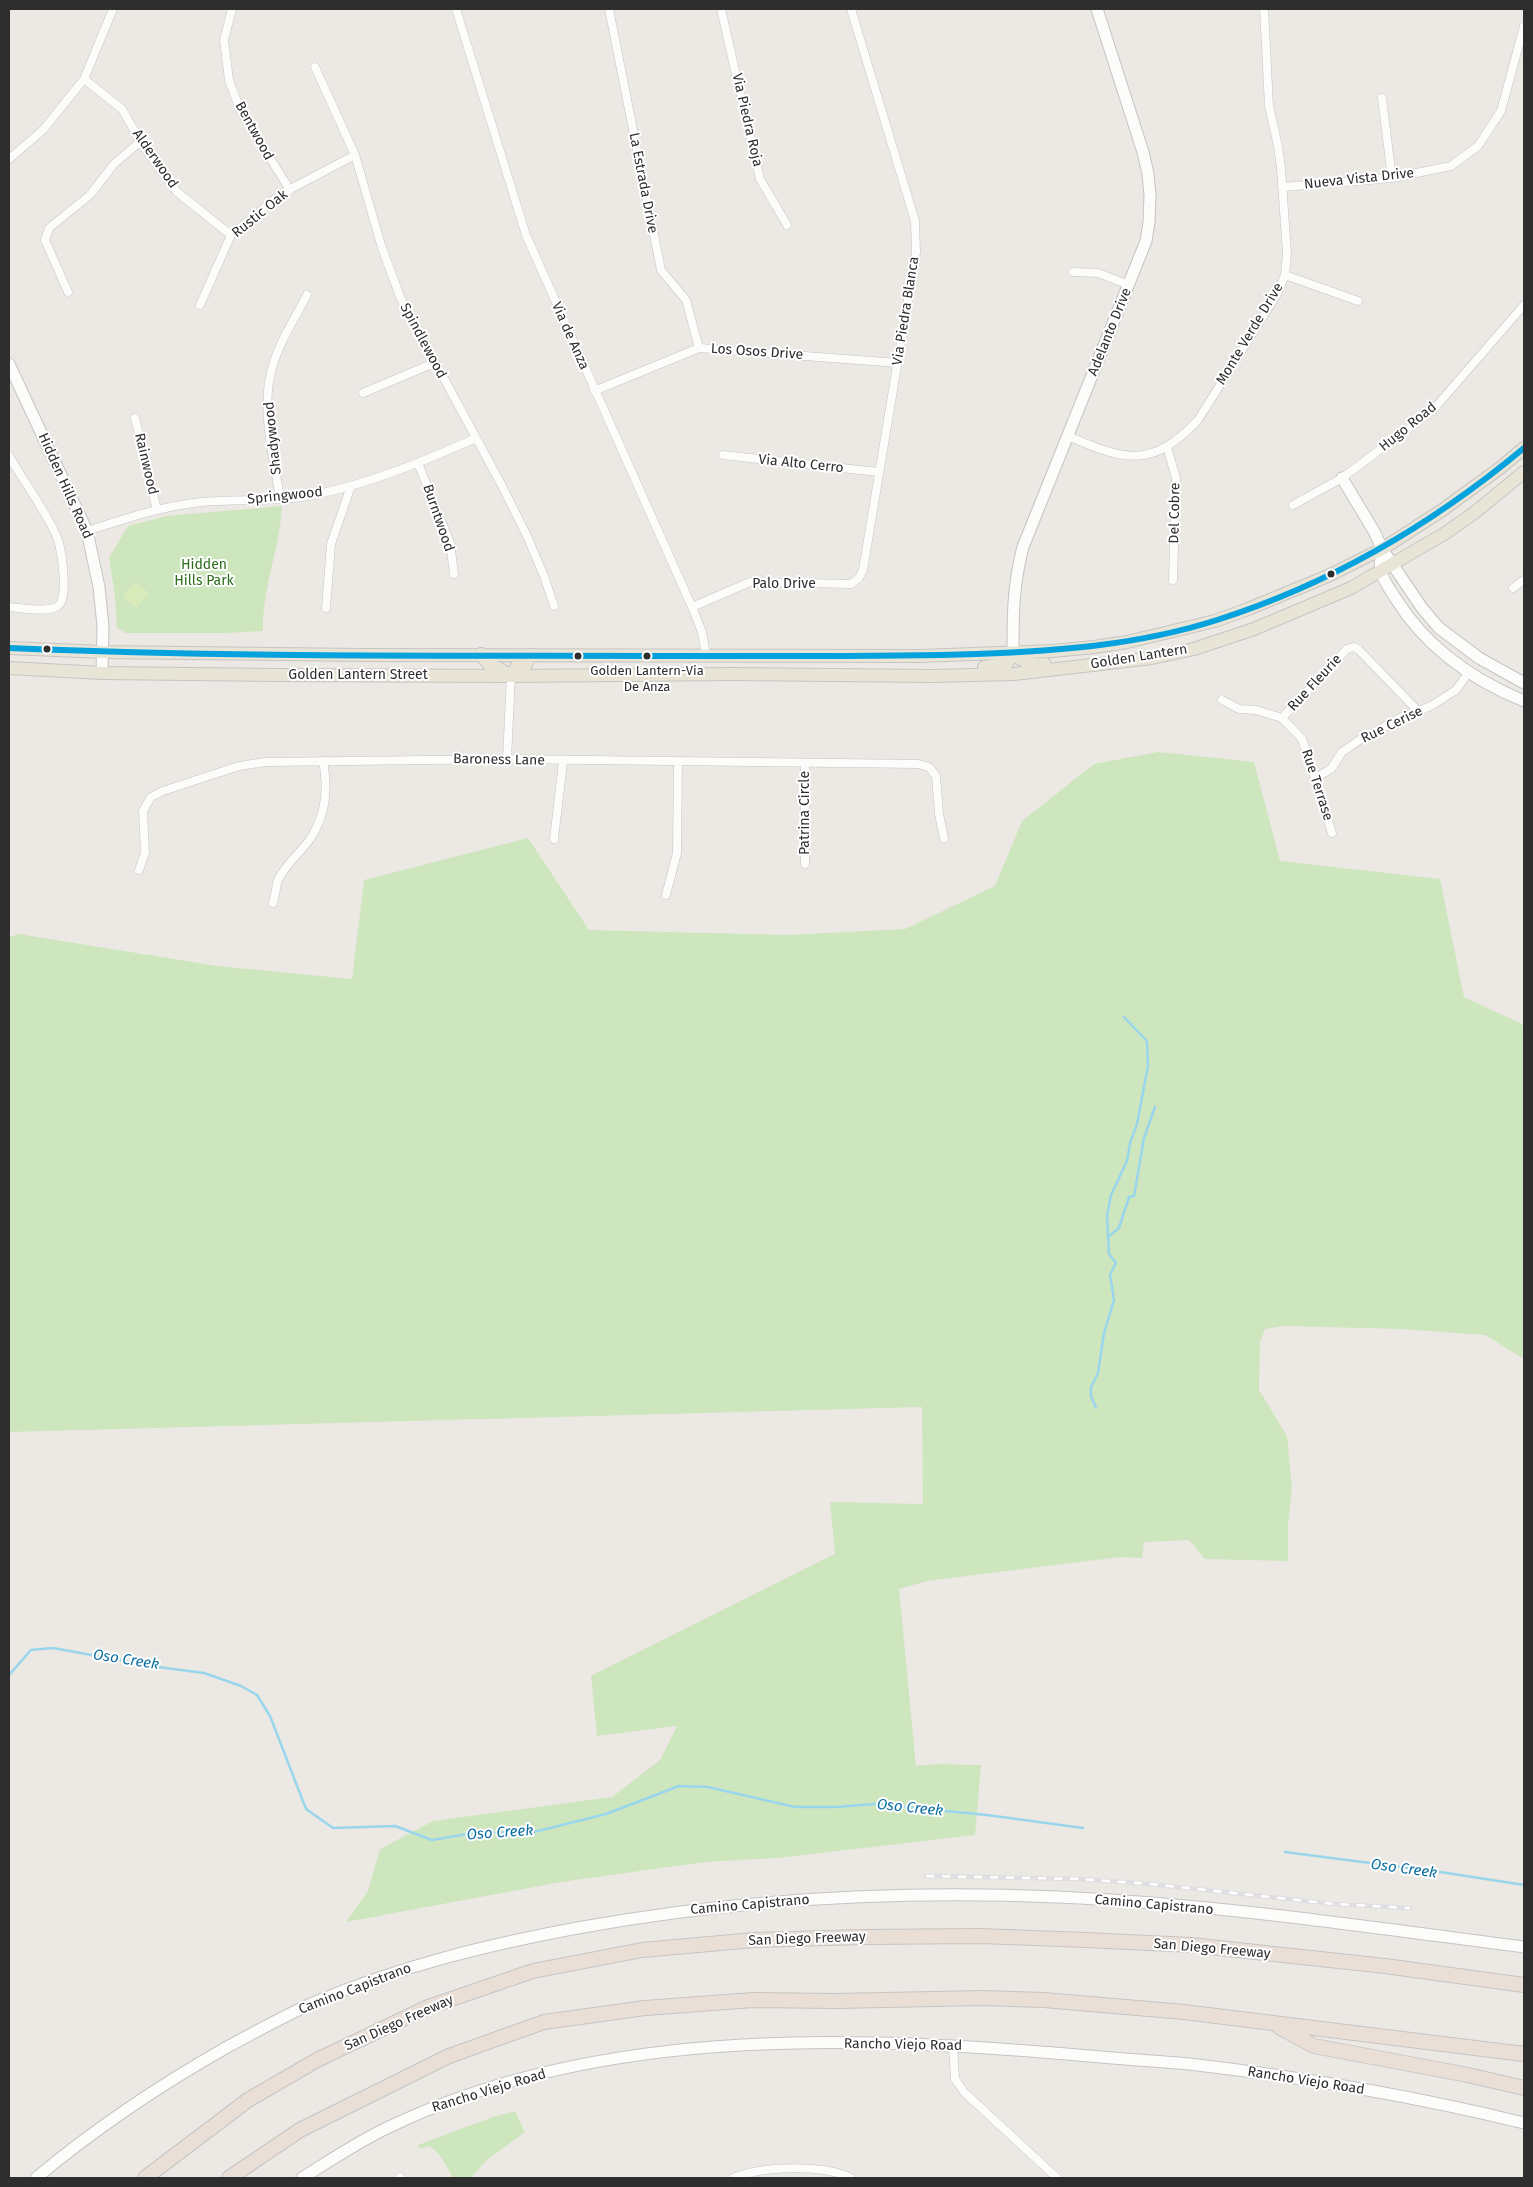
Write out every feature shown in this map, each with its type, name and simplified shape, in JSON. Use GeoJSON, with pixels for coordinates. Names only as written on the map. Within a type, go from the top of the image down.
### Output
{"type":"FeatureCollection","features":[{"type":"Feature","properties":{"kind":"highway","name":"San Diego Freeway"},"geometry":{"type":"LineString","coordinates":[[145,2178],[248,2100],[317,2060],[428,2007],[533,1971],[642,1950],[754,1940],[865,1937],[980,1936],[1086,1940],[1200,1946],[1385,1966],[1524,1985]]}},
{"type":"Feature","properties":{"kind":"highway"},"geometry":{"type":"LineString","coordinates":[[229,2178],[309,2125],[449,2056],[544,2022],[645,2008],[754,2000],[836,2001],[982,1998],[1076,2002],[1270,2022],[1524,2054]]}},
{"type":"Feature","properties":{"kind":"highway"},"geometry":{"type":"LineString","coordinates":[[1270,2022],[1314,2046],[1468,2075],[1524,2088]]}},
{"type":"Feature","properties":{"kind":"main road","name":"Golden Lantern"},"geometry":{"type":"LineString","coordinates":[[706,655],[920,656],[1053,651],[1127,642],[1215,621],[1303,586],[1382,549],[1464,496],[1524,448]]}},
{"type":"Feature","properties":{"kind":"main road","name":"Golden Lantern"},"geometry":{"type":"LineString","coordinates":[[707,676],[734,674],[932,676],[1014,674],[1152,658],[1194,649],[1233,636],[1351,588],[1393,564],[1474,512],[1524,472]]}},
{"type":"Feature","properties":{"kind":"main road","name":"Golden Lantern Street"},"geometry":{"type":"LineString","coordinates":[[9,648],[103,652],[706,655]]}},
{"type":"Feature","properties":{"kind":"main road"},"geometry":{"type":"LineString","coordinates":[[932,676],[941,670],[954,667],[994,667],[1007,664],[1013,652],[1031,665],[1086,662],[1097,664]]}},
{"type":"Feature","properties":{"kind":"main road"},"geometry":{"type":"LineString","coordinates":[[481,654],[489,666],[500,669],[512,676],[517,666],[526,665],[528,659],[533,655]]}},
{"type":"Feature","properties":{"kind":"main road"},"geometry":{"type":"LineString","coordinates":[[688,675],[690,668],[698,665],[706,655],[728,665],[734,674]]}},
{"type":"Feature","properties":{"kind":"main road","name":"Golden Lantern Street"},"geometry":{"type":"LineString","coordinates":[[9,668],[102,673],[707,676]]}},
{"type":"Feature","properties":{"kind":"street"},"geometry":{"type":"LineString","coordinates":[[9,159],[43,130],[84,79],[113,9]]}},
{"type":"Feature","properties":{"kind":"street","name":"Bentwood"},"geometry":{"type":"LineString","coordinates":[[232,9],[224,40],[229,80],[240,110],[290,190]]}},
{"type":"Feature","properties":{"kind":"street","name":"Via de Anza"},"geometry":{"type":"LineString","coordinates":[[456,9],[526,235],[692,607],[702,632],[706,655]]}},
{"type":"Feature","properties":{"kind":"street","name":"La Estrada Drive"},"geometry":{"type":"LineString","coordinates":[[609,9],[661,270],[686,300],[698,348]]}},
{"type":"Feature","properties":{"kind":"street","name":"Via Piedra Roja"},"geometry":{"type":"LineString","coordinates":[[721,9],[760,179],[787,225]]}},
{"type":"Feature","properties":{"kind":"street","name":"Via Piedra Blanca"},"geometry":{"type":"LineString","coordinates":[[851,9],[915,221],[916,252],[863,570],[859,578],[851,584]]}},
{"type":"Feature","properties":{"kind":"street","name":"Adelanto Drive"},"geometry":{"type":"LineString","coordinates":[[1013,652],[1013,609],[1017,570],[1023,547],[1129,285],[1146,241],[1149,222],[1148,174],[1097,9]]}},
{"type":"Feature","properties":{"kind":"street","name":"Monte Verde Drive"},"geometry":{"type":"LineString","coordinates":[[1068,436],[1104,451],[1127,457],[1149,454],[1167,447],[1184,435],[1198,420],[1277,294],[1285,275],[1287,253],[1283,187],[1278,146],[1269,106],[1264,9]]}},
{"type":"Feature","properties":{"kind":"street","name":"Nueva Vista Drive"},"geometry":{"type":"LineString","coordinates":[[1283,187],[1392,178],[1451,166],[1478,146],[1501,111],[1524,26]]}},
{"type":"Feature","properties":{"kind":"street","name":"Spindlewood"},"geometry":{"type":"LineString","coordinates":[[316,67],[355,155],[382,248],[401,299],[527,536],[554,606]]}},
{"type":"Feature","properties":{"kind":"street","name":"Alderwood"},"geometry":{"type":"LineString","coordinates":[[84,79],[122,109],[140,141],[177,192],[231,235]]}},
{"type":"Feature","properties":{"kind":"street"},"geometry":{"type":"LineString","coordinates":[[1382,98],[1392,178]]}},
{"type":"Feature","properties":{"kind":"street"},"geometry":{"type":"LineString","coordinates":[[68,292],[45,240],[49,228],[90,196],[114,164],[140,141]]}},
{"type":"Feature","properties":{"kind":"street","name":"Rustic Oak"},"geometry":{"type":"LineString","coordinates":[[200,306],[231,235],[281,194],[355,155]]}},
{"type":"Feature","properties":{"kind":"street"},"geometry":{"type":"LineString","coordinates":[[1073,272],[1098,273],[1129,285]]}},
{"type":"Feature","properties":{"kind":"street"},"geometry":{"type":"LineString","coordinates":[[1285,275],[1358,301]]}},
{"type":"Feature","properties":{"kind":"street","name":"Shadywood"},"geometry":{"type":"LineString","coordinates":[[280,499],[268,413],[268,391],[276,354],[307,295]]}},
{"type":"Feature","properties":{"kind":"street","name":"Hugo Road"},"geometry":{"type":"LineString","coordinates":[[1293,505],[1342,478],[1433,410],[1524,305]]}},
{"type":"Feature","properties":{"kind":"street","name":"Los Osos Drive"},"geometry":{"type":"LineString","coordinates":[[594,391],[698,348],[898,363]]}},
{"type":"Feature","properties":{"kind":"street"},"geometry":{"type":"LineString","coordinates":[[363,394],[434,362]]}},
{"type":"Feature","properties":{"kind":"street","name":"Hidden Hills Road"},"geometry":{"type":"LineString","coordinates":[[9,364],[88,531],[95,559],[103,626],[102,673]]}},
{"type":"Feature","properties":{"kind":"street","name":"Rainwood"},"geometry":{"type":"LineString","coordinates":[[136,418],[156,510]]}},
{"type":"Feature","properties":{"kind":"street","name":"Springwood"},"geometry":{"type":"LineString","coordinates":[[88,531],[156,510],[201,502],[280,499],[306,496],[352,486],[418,463],[476,438]]}},
{"type":"Feature","properties":{"kind":"street","name":"Del Cobre"},"geometry":{"type":"LineString","coordinates":[[1167,447],[1176,478],[1173,580]]}},
{"type":"Feature","properties":{"kind":"street","name":"Via Alto Cerro"},"geometry":{"type":"LineString","coordinates":[[723,455],[878,472]]}},
{"type":"Feature","properties":{"kind":"street"},"geometry":{"type":"LineString","coordinates":[[9,456],[57,537],[64,587],[62,602],[57,608],[48,610],[9,607]]}},
{"type":"Feature","properties":{"kind":"street","name":"Burntwood"},"geometry":{"type":"LineString","coordinates":[[418,463],[450,543],[454,574]]}},
{"type":"Feature","properties":{"kind":"street"},"geometry":{"type":"LineString","coordinates":[[1342,478],[1382,549],[1422,608],[1439,628],[1479,658],[1524,683]]}},
{"type":"Feature","properties":{"kind":"street"},"geometry":{"type":"LineString","coordinates":[[326,608],[331,544],[352,486]]}},
{"type":"Feature","properties":{"kind":"street"},"geometry":{"type":"LineString","coordinates":[[1382,549],[1380,571],[1404,613],[1442,653],[1469,672],[1524,701]]}},
{"type":"Feature","properties":{"kind":"street"},"geometry":{"type":"LineString","coordinates":[[1513,588],[1524,580]]}},
{"type":"Feature","properties":{"kind":"street","name":"Palo Drive"},"geometry":{"type":"LineString","coordinates":[[692,607],[750,582],[851,584]]}},
{"type":"Feature","properties":{"kind":"street","name":"Rue Fleurie"},"geometry":{"type":"LineString","coordinates":[[1282,718],[1347,649],[1354,647],[1417,710]]}},
{"type":"Feature","properties":{"kind":"street"},"geometry":{"type":"LineString","coordinates":[[1469,672],[1479,658]]}},
{"type":"Feature","properties":{"kind":"street","name":"Rue Cerise"},"geometry":{"type":"LineString","coordinates":[[1316,778],[1331,769],[1342,752],[1358,741],[1417,710],[1431,706],[1456,690],[1469,672]]}},
{"type":"Feature","properties":{"kind":"street"},"geometry":{"type":"LineString","coordinates":[[508,760],[512,676]]}},
{"type":"Feature","properties":{"kind":"street","name":"Rue Terrase"},"geometry":{"type":"LineString","coordinates":[[1222,700],[1239,709],[1256,710],[1282,718],[1302,739],[1332,833]]}},
{"type":"Feature","properties":{"kind":"street"},"geometry":{"type":"LineString","coordinates":[[273,903],[278,881],[284,870],[312,836],[320,816],[327,780],[323,760]]}},
{"type":"Feature","properties":{"kind":"street","name":"Baroness Lane"},"geometry":{"type":"LineString","coordinates":[[140,870],[145,853],[143,811],[146,803],[157,793],[249,764],[290,761],[508,760],[563,762],[896,763],[929,767],[936,776],[939,814],[944,838]]}},
{"type":"Feature","properties":{"kind":"street"},"geometry":{"type":"LineString","coordinates":[[554,839],[563,762]]}},
{"type":"Feature","properties":{"kind":"street"},"geometry":{"type":"LineString","coordinates":[[666,894],[677,853],[678,762]]}},
{"type":"Feature","properties":{"kind":"street","name":"Patrina Circle"},"geometry":{"type":"LineString","coordinates":[[805,763],[805,864]]}},
{"type":"Feature","properties":{"kind":"street","name":"Camino Capistrano"},"geometry":{"type":"LineString","coordinates":[[36,2178],[92,2133],[154,2090],[266,2026],[311,2004],[391,1973],[473,1949],[646,1917],[693,1910],[816,1899],[946,1896],[1059,1897],[1302,1918],[1524,1947]]}},
{"type":"Feature","properties":{"kind":"street","name":"Rancho Viejo Road"},"geometry":{"type":"LineString","coordinates":[[302,2178],[365,2139],[430,2109],[511,2081],[565,2068],[673,2050],[736,2045],[802,2043],[953,2045],[1187,2064],[1259,2073],[1389,2094],[1524,2123]]}},
{"type":"Feature","properties":{"kind":"street"},"geometry":{"type":"LineString","coordinates":[[953,2045],[955,2079],[964,2092],[1057,2178]]}},
{"type":"Feature","properties":{"kind":"street"},"geometry":{"type":"LineString","coordinates":[[733,2178],[757,2172],[789,2170],[835,2172],[851,2178]]}},
{"type":"Feature","properties":{"kind":"green space","name":"Hidden Hills Park"},"geometry":{"type":"Polygon","coordinates":[[[282,506],[281,522],[265,599],[263,631],[126,633],[117,628],[115,596],[109,558],[128,526],[167,516],[282,506]]]}},
{"type":"Feature","properties":{"kind":"green space"},"geometry":{"type":"Polygon","coordinates":[[[136,582],[149,593],[136,608],[122,597],[136,582]]]}},
{"type":"Feature","properties":{"kind":"green space"},"geometry":{"type":"Polygon","coordinates":[[[1158,752],[1254,762],[1280,861],[1440,879],[1464,997],[1524,1025],[1524,1359],[1485,1335],[1401,1329],[1284,1326],[1265,1329],[1260,1342],[1259,1390],[1287,1436],[1292,1487],[1288,1524],[1288,1561],[1205,1559],[1189,1540],[1144,1542],[1142,1558],[1120,1557],[927,1581],[899,1589],[916,1766],[936,1764],[981,1765],[975,1835],[778,1858],[705,1862],[561,1882],[346,1922],[368,1891],[380,1849],[433,1821],[612,1797],[660,1760],[677,1726],[597,1736],[591,1676],[835,1554],[830,1502],[923,1504],[922,1407],[9,1432],[9,937],[19,934],[217,966],[352,979],[364,880],[528,838],[589,930],[788,935],[905,929],[995,886],[1022,821],[1094,764],[1158,752]]]}},
{"type":"Feature","properties":{"kind":"green space"},"geometry":{"type":"Polygon","coordinates":[[[515,2111],[525,2132],[487,2160],[471,2178],[453,2178],[443,2159],[436,2151],[427,2146],[421,2149],[418,2145],[493,2117],[515,2111]]]}},
{"type":"Feature","properties":{"kind":"waterway"},"geometry":{"type":"LineString","coordinates":[[1096,1408],[1091,1396],[1091,1387],[1098,1373],[1104,1333],[1114,1300],[1110,1275],[1116,1263],[1109,1254],[1107,1216],[1111,1195],[1127,1161],[1130,1143],[1137,1124],[1148,1066],[1147,1041],[1124,1017]]}},
{"type":"Feature","properties":{"kind":"waterway"},"geometry":{"type":"LineString","coordinates":[[1108,1237],[1119,1228],[1129,1197],[1134,1196],[1144,1138],[1155,1107]]}},
{"type":"Feature","properties":{"kind":"waterway","name":"Oso Creek"},"geometry":{"type":"LineString","coordinates":[[9,1675],[31,1650],[53,1648],[158,1667],[204,1673],[241,1686],[257,1695],[270,1716],[306,1809],[333,1828],[395,1826],[432,1840],[473,1833],[534,1832],[606,1814],[679,1786],[708,1787],[795,1807],[836,1807],[875,1804],[987,1815],[1083,1828]]}},
{"type":"Feature","properties":{"kind":"waterway","name":"Oso Creek"},"geometry":{"type":"LineString","coordinates":[[1285,1852],[1524,1885]]}},
{"type":"Feature","properties":{"kind":"railway"},"geometry":{"type":"LineString","coordinates":[[926,1876],[1079,1879],[1151,1884],[1334,1904],[1410,1908]]}},
{"type":"Feature","properties":{"kind":"transit line"},"geometry":{"type":"LineString","coordinates":[[9,648],[269,655],[442,656],[908,656],[1068,649],[1128,641],[1188,629],[1300,589],[1340,570],[1417,526],[1454,502],[1524,448]]}},
{"type":"Feature","properties":{"kind":"place","name":"Golden Lantern-Via De Anza"},"geometry":{"type":"Point","coordinates":[647,656]}}]}
